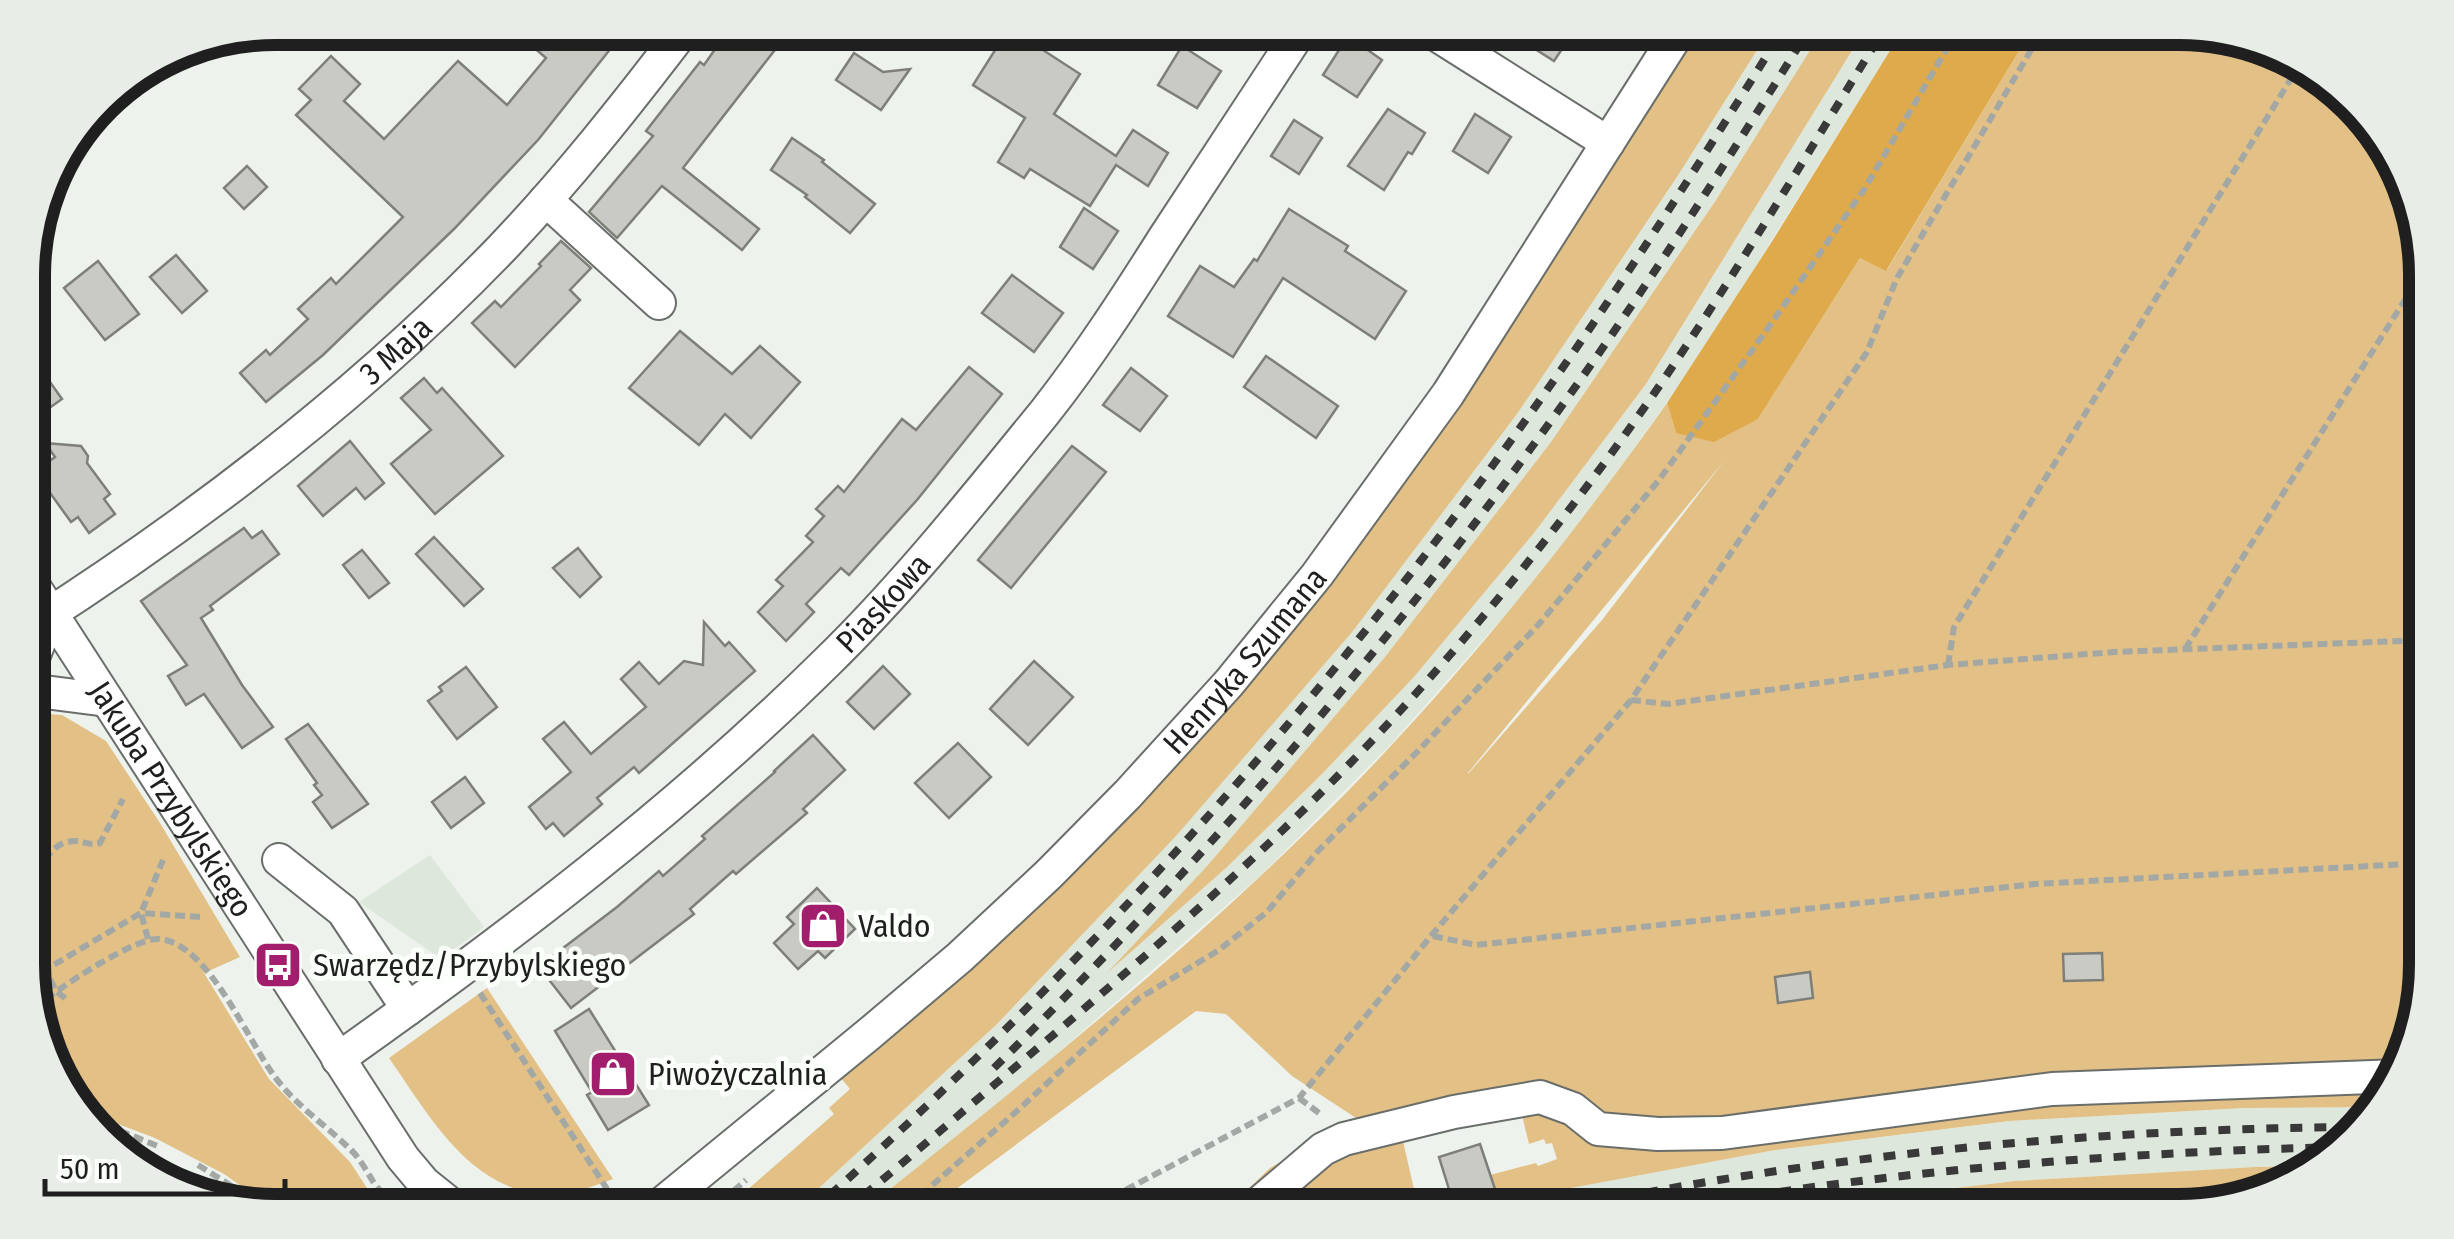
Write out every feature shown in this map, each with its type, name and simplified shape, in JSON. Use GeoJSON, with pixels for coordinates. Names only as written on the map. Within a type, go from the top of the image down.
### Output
{"type":"FeatureCollection","features":[{"type":"Feature","properties":{"kind":"street","name":"3 Maja"},"geometry":{"type":"LineString","coordinates":[[45,617],[169,531],[316,420],[438,310],[546,200],[671,45]]}},
{"type":"Feature","properties":{"kind":"street","name":"Piaskowa"},"geometry":{"type":"LineString","coordinates":[[338,1059],[535,916],[702,778],[768,719],[877,610],[990,478],[1094,347],[1291,45]]}},
{"type":"Feature","properties":{"kind":"street"},"geometry":{"type":"LineString","coordinates":[[1453,45],[1608,144]]}},
{"type":"Feature","properties":{"kind":"street","name":"Henryka Szumana"},"geometry":{"type":"LineString","coordinates":[[663,1194],[686,1186],[960,957],[1115,807],[1229,683],[1316,575],[1448,394],[1669,45]]}},
{"type":"Feature","properties":{"kind":"street"},"geometry":{"type":"LineString","coordinates":[[546,200],[659,303]]}},
{"type":"Feature","properties":{"kind":"street","name":"Jakuba Przybylskiego"},"geometry":{"type":"LineString","coordinates":[[45,626],[107,700],[403,1158],[437,1194]]}},
{"type":"Feature","properties":{"kind":"street"},"geometry":{"type":"LineString","coordinates":[[45,692],[107,700]]}},
{"type":"Feature","properties":{"kind":"street"},"geometry":{"type":"LineString","coordinates":[[279,860],[343,911],[408,1009]]}},
{"type":"Feature","properties":{"kind":"street"},"geometry":{"type":"LineString","coordinates":[[1270,1194],[1323,1149],[1344,1139],[1454,1112],[1540,1097],[1573,1109],[1598,1128],[1706,1134],[2052,1089],[2379,1077]]}},
{"type":"Feature","properties":{"kind":"path"},"geometry":{"type":"LineString","coordinates":[[926,1194],[1138,999],[1219,950],[1267,912],[1318,851],[1539,624],[1659,480],[1762,337],[1864,188],[1949,45]]}},
{"type":"Feature","properties":{"kind":"path"},"geometry":{"type":"LineString","coordinates":[[1118,1194],[1299,1098],[1631,700],[1867,352],[1897,278],[2034,45]]}},
{"type":"Feature","properties":{"kind":"path"},"geometry":{"type":"LineString","coordinates":[[1948,665],[1954,627],[2293,76]]}},
{"type":"Feature","properties":{"kind":"path"},"geometry":{"type":"LineString","coordinates":[[2184,649],[2409,292]]}},
{"type":"Feature","properties":{"kind":"path"},"geometry":{"type":"LineString","coordinates":[[1631,700],[1668,704],[1948,665],[2114,652],[2409,641]]}},
{"type":"Feature","properties":{"kind":"path"},"geometry":{"type":"LineString","coordinates":[[45,860],[75,841],[90,846],[100,843],[123,800]]}},
{"type":"Feature","properties":{"kind":"path"},"geometry":{"type":"LineString","coordinates":[[148,939],[142,912],[163,860]]}},
{"type":"Feature","properties":{"kind":"path"},"geometry":{"type":"LineString","coordinates":[[1432,936],[1476,945],[2035,884],[2409,864]]}},
{"type":"Feature","properties":{"kind":"path"},"geometry":{"type":"LineString","coordinates":[[45,970],[142,912],[200,918]]}},
{"type":"Feature","properties":{"kind":"path"},"geometry":{"type":"LineString","coordinates":[[48,997],[134,945],[148,939],[175,942],[206,968],[274,1077],[355,1154],[384,1194]]}},
{"type":"Feature","properties":{"kind":"path"},"geometry":{"type":"LineString","coordinates":[[45,971],[56,991],[66,999]]}},
{"type":"Feature","properties":{"kind":"path"},"geometry":{"type":"LineString","coordinates":[[475,985],[607,1189],[618,1194]]}},
{"type":"Feature","properties":{"kind":"shaded area"},"geometry":{"type":"Polygon","coordinates":[[[1687,45],[1760,45],[1677,177],[1517,414],[1353,631],[1176,836],[996,1025],[812,1194],[742,1194],[834,1114],[829,1108],[850,1089],[840,1077],[1104,839],[1620,154],[1687,45]]]}},
{"type":"Feature","properties":{"kind":"shaded area"},"geometry":{"type":"Polygon","coordinates":[[[1760,45],[1813,45],[1716,200],[1551,442],[1385,657],[1208,865],[1118,963],[1226,868],[1413,678],[1534,533],[1646,384],[1855,45],[1893,45],[1699,357],[1600,496],[1523,595],[1393,742],[1261,875],[1012,1093],[884,1194],[812,1194],[996,1025],[1176,835],[1353,631],[1517,414],[1677,177],[1760,45]]]}},
{"type":"Feature","properties":{"kind":"shaded area"},"geometry":{"type":"Polygon","coordinates":[[[1813,45],[1855,45],[1646,384],[1534,533],[1413,678],[1321,775],[1226,868],[1107,973],[1208,865],[1385,657],[1551,442],[1716,200],[1813,45]]]}},
{"type":"Feature","properties":{"kind":"shaded area"},"geometry":{"type":"Polygon","coordinates":[[[1893,45],[2023,45],[1886,271],[1860,258],[1758,419],[1714,442],[1676,433],[1667,403],[1893,45]]]}},
{"type":"Feature","properties":{"kind":"shaded area"},"geometry":{"type":"Polygon","coordinates":[[[2023,45],[2179,45],[2224,49],[2281,69],[2331,102],[2352,123],[2385,173],[2405,230],[2409,275],[2409,964],[2407,994],[2392,1052],[2359,1107],[2244,1108],[2009,1121],[1775,1150],[1539,1194],[1490,1194],[1495,1189],[1490,1175],[1557,1159],[1552,1143],[1546,1144],[1544,1139],[1529,1144],[1521,1111],[1402,1137],[1415,1194],[1243,1194],[1270,1168],[1356,1118],[1292,1076],[1226,1014],[1196,1011],[949,1194],[883,1194],[1048,1062],[1169,958],[1344,795],[1431,702],[1513,605],[1667,403],[1676,433],[1758,419],[1860,258],[1887,270],[2023,45]],[[1724,461],[1468,774],[1602,620],[1724,461]]]}},
{"type":"Feature","properties":{"kind":"shaded area"},"geometry":{"type":"Polygon","coordinates":[[[45,714],[62,715],[106,741],[240,957],[204,973],[269,1079],[350,1162],[371,1194],[250,1192],[224,1174],[102,1116],[69,1066],[53,1024],[45,964],[45,714]]]}},
{"type":"Feature","properties":{"kind":"shaded area"},"geometry":{"type":"Polygon","coordinates":[[[430,855],[484,927],[441,959],[359,902],[430,855]]]}},
{"type":"Feature","properties":{"kind":"shaded area"},"geometry":{"type":"Polygon","coordinates":[[[487,988],[613,1179],[561,1194],[531,1193],[504,1184],[458,1151],[389,1058],[487,988]]]}},
{"type":"Feature","properties":{"kind":"shaded area"},"geometry":{"type":"Polygon","coordinates":[[[2359,1107],[2331,1137],[2287,1167],[2015,1181],[1905,1194],[1539,1194],[1775,1150],[2009,1121],[2244,1108],[2359,1107]]]}},
{"type":"Feature","properties":{"kind":"shaded area"},"geometry":{"type":"Polygon","coordinates":[[[2287,1167],[2253,1182],[2194,1194],[1905,1194],[2015,1181],[2287,1167]]]}},
{"type":"Feature","properties":{"kind":"building"},"geometry":{"type":"Polygon","coordinates":[[[531,45],[613,45],[538,140],[454,229],[323,355],[266,402],[240,373],[266,350],[270,355],[308,319],[298,309],[331,278],[336,284],[403,217],[296,115],[311,100],[299,89],[331,56],[360,84],[344,101],[384,139],[458,61],[507,105],[546,58],[531,45]]]}},
{"type":"Feature","properties":{"kind":"building"},"geometry":{"type":"Polygon","coordinates":[[[718,45],[775,45],[683,168],[759,229],[742,250],[662,186],[617,238],[589,212],[653,136],[646,131],[700,62],[704,65],[718,45]]]}},
{"type":"Feature","properties":{"kind":"building"},"geometry":{"type":"Polygon","coordinates":[[[998,45],[1035,45],[1080,74],[1054,114],[1116,156],[1133,130],[1168,153],[1148,186],[1116,165],[1090,206],[1030,169],[1024,178],[998,162],[1025,118],[973,85],[998,45]]]}},
{"type":"Feature","properties":{"kind":"building"},"geometry":{"type":"Polygon","coordinates":[[[1342,45],[1361,45],[1382,60],[1357,97],[1323,75],[1342,45]]]}},
{"type":"Feature","properties":{"kind":"building"},"geometry":{"type":"Polygon","coordinates":[[[1529,45],[1565,45],[1554,61],[1529,45]]]}},
{"type":"Feature","properties":{"kind":"building"},"geometry":{"type":"Polygon","coordinates":[[[1182,46],[1221,71],[1197,108],[1158,85],[1182,46]]]}},
{"type":"Feature","properties":{"kind":"building"},"geometry":{"type":"Polygon","coordinates":[[[854,53],[883,72],[910,69],[881,110],[836,80],[854,53]]]}},
{"type":"Feature","properties":{"kind":"building"},"geometry":{"type":"Polygon","coordinates":[[[1388,109],[1425,133],[1384,190],[1348,166],[1388,109]]]}},
{"type":"Feature","properties":{"kind":"building"},"geometry":{"type":"Polygon","coordinates":[[[1475,114],[1511,137],[1488,173],[1453,151],[1475,114]]]}},
{"type":"Feature","properties":{"kind":"building"},"geometry":{"type":"Polygon","coordinates":[[[1294,120],[1322,138],[1299,174],[1271,156],[1294,120]]]}},
{"type":"Feature","properties":{"kind":"building"},"geometry":{"type":"Polygon","coordinates":[[[792,138],[875,204],[850,233],[771,170],[792,138]]]}},
{"type":"Feature","properties":{"kind":"building"},"geometry":{"type":"Polygon","coordinates":[[[247,166],[267,187],[244,209],[224,188],[247,166]]]}},
{"type":"Feature","properties":{"kind":"building"},"geometry":{"type":"Polygon","coordinates":[[[1084,208],[1118,231],[1093,269],[1060,247],[1084,208]]]}},
{"type":"Feature","properties":{"kind":"building"},"geometry":{"type":"Polygon","coordinates":[[[1289,209],[1348,246],[1345,251],[1406,291],[1375,339],[1283,278],[1233,357],[1168,316],[1200,266],[1234,287],[1254,259],[1257,261],[1289,209]]]}},
{"type":"Feature","properties":{"kind":"building"},"geometry":{"type":"Polygon","coordinates":[[[561,241],[591,268],[570,290],[580,300],[515,367],[472,323],[495,301],[501,307],[561,241]]]}},
{"type":"Feature","properties":{"kind":"building"},"geometry":{"type":"Polygon","coordinates":[[[176,255],[207,291],[182,313],[150,277],[176,255]]]}},
{"type":"Feature","properties":{"kind":"building"},"geometry":{"type":"Polygon","coordinates":[[[98,261],[139,314],[105,340],[64,288],[98,261]]]}},
{"type":"Feature","properties":{"kind":"building"},"geometry":{"type":"Polygon","coordinates":[[[1012,275],[1063,313],[1034,352],[982,313],[1012,275]]]}},
{"type":"Feature","properties":{"kind":"building"},"geometry":{"type":"Polygon","coordinates":[[[680,331],[732,374],[760,346],[800,382],[751,438],[725,414],[699,445],[629,388],[680,331]]]}},
{"type":"Feature","properties":{"kind":"building"},"geometry":{"type":"Polygon","coordinates":[[[1266,356],[1338,406],[1316,438],[1244,387],[1266,356]]]}},
{"type":"Feature","properties":{"kind":"building"},"geometry":{"type":"Polygon","coordinates":[[[969,367],[1002,394],[917,500],[849,575],[841,568],[806,604],[814,612],[786,641],[758,612],[783,586],[776,580],[813,542],[806,536],[824,516],[816,509],[838,486],[844,492],[902,419],[916,430],[969,367]]]}},
{"type":"Feature","properties":{"kind":"building"},"geometry":{"type":"Polygon","coordinates":[[[1131,368],[1167,396],[1140,431],[1103,405],[1131,368]]]}},
{"type":"Feature","properties":{"kind":"building"},"geometry":{"type":"Polygon","coordinates":[[[45,375],[62,399],[45,411],[45,375]]]}},
{"type":"Feature","properties":{"kind":"building"},"geometry":{"type":"Polygon","coordinates":[[[424,378],[437,393],[442,388],[503,456],[435,514],[391,464],[431,430],[401,398],[424,378]]]}},
{"type":"Feature","properties":{"kind":"building"},"geometry":{"type":"Polygon","coordinates":[[[350,441],[384,483],[365,499],[356,488],[323,516],[298,486],[350,441]]]}},
{"type":"Feature","properties":{"kind":"building"},"geometry":{"type":"Polygon","coordinates":[[[45,443],[81,446],[88,456],[87,463],[110,494],[104,499],[115,514],[89,533],[78,517],[71,522],[45,486],[45,464],[55,457],[45,443]]]}},
{"type":"Feature","properties":{"kind":"building"},"geometry":{"type":"Polygon","coordinates":[[[1072,446],[1106,472],[1011,588],[978,560],[1072,446]]]}},
{"type":"Feature","properties":{"kind":"building"},"geometry":{"type":"Polygon","coordinates":[[[244,528],[252,538],[262,531],[279,554],[210,606],[213,610],[201,618],[273,727],[242,748],[204,694],[186,705],[168,676],[187,665],[141,601],[244,528]]]}},
{"type":"Feature","properties":{"kind":"building"},"geometry":{"type":"Polygon","coordinates":[[[434,537],[483,589],[464,606],[416,554],[434,537]]]}},
{"type":"Feature","properties":{"kind":"building"},"geometry":{"type":"Polygon","coordinates":[[[578,548],[601,577],[580,597],[553,568],[578,548]]]}},
{"type":"Feature","properties":{"kind":"building"},"geometry":{"type":"Polygon","coordinates":[[[362,550],[389,583],[369,598],[343,565],[362,550]]]}},
{"type":"Feature","properties":{"kind":"building"},"geometry":{"type":"Polygon","coordinates":[[[704,622],[755,671],[639,773],[634,767],[597,798],[602,804],[564,836],[553,823],[546,829],[529,807],[571,772],[543,739],[564,722],[591,754],[646,707],[621,679],[639,662],[659,684],[684,661],[703,665],[704,622]]]}},
{"type":"Feature","properties":{"kind":"building"},"geometry":{"type":"Polygon","coordinates":[[[1034,661],[1073,697],[1028,745],[990,709],[1034,661]]]}},
{"type":"Feature","properties":{"kind":"building"},"geometry":{"type":"Polygon","coordinates":[[[883,666],[910,694],[874,729],[847,702],[883,666]]]}},
{"type":"Feature","properties":{"kind":"building"},"geometry":{"type":"Polygon","coordinates":[[[466,667],[497,707],[457,739],[428,701],[442,691],[439,687],[466,667]]]}},
{"type":"Feature","properties":{"kind":"building"},"geometry":{"type":"Polygon","coordinates":[[[308,724],[368,804],[332,828],[313,802],[322,795],[314,785],[317,783],[286,739],[308,724]]]}},
{"type":"Feature","properties":{"kind":"building"},"geometry":{"type":"Polygon","coordinates":[[[813,735],[845,770],[803,809],[807,813],[690,909],[694,914],[571,1008],[550,981],[562,972],[550,958],[659,871],[663,876],[813,735]]]}},
{"type":"Feature","properties":{"kind":"building"},"geometry":{"type":"Polygon","coordinates":[[[958,743],[991,777],[949,818],[915,783],[958,743]]]}},
{"type":"Feature","properties":{"kind":"building"},"geometry":{"type":"Polygon","coordinates":[[[465,777],[484,803],[451,828],[432,802],[465,777]]]}},
{"type":"Feature","properties":{"kind":"building"},"geometry":{"type":"Polygon","coordinates":[[[817,888],[855,929],[825,958],[818,951],[798,969],[774,943],[794,924],[787,917],[817,888]]]}},
{"type":"Feature","properties":{"kind":"building"},"geometry":{"type":"Polygon","coordinates":[[[2102,953],[2103,980],[2064,981],[2063,954],[2102,953]]]}},
{"type":"Feature","properties":{"kind":"building"},"geometry":{"type":"Polygon","coordinates":[[[1810,972],[1813,998],[1778,1003],[1775,977],[1810,972]]]}},
{"type":"Feature","properties":{"kind":"building","name":"Piwożyczalnia"},"geometry":{"type":"Polygon","coordinates":[[[589,1009],[649,1105],[608,1130],[587,1095],[592,1092],[555,1031],[589,1009]]]}},
{"type":"Feature","properties":{"kind":"building"},"geometry":{"type":"Polygon","coordinates":[[[1480,1144],[1495,1189],[1490,1194],[1451,1194],[1439,1157],[1480,1144]]]}},
{"type":"Feature","properties":{"kind":"railway"},"geometry":{"type":"LineString","coordinates":[[831,1194],[997,1038],[1085,948],[1172,856],[1338,665],[1493,465],[1569,358],[1773,45]]}},
{"type":"Feature","properties":{"kind":"railway"},"geometry":{"type":"LineString","coordinates":[[994,1068],[1208,845],[1409,608],[1607,342],[1799,45]]}},
{"type":"Feature","properties":{"kind":"railway"},"geometry":{"type":"LineString","coordinates":[[865,1194],[1207,900],[1308,806],[1449,656],[1553,530],[1651,398],[1874,45]]}},
{"type":"Feature","properties":{"kind":"railway"},"geometry":{"type":"LineString","coordinates":[[1641,1194],[1951,1149],[2152,1133],[2341,1127]]}},
{"type":"Feature","properties":{"kind":"railway"},"geometry":{"type":"LineString","coordinates":[[1766,1194],[1997,1166],[2317,1148]]}},
{"type":"Feature","properties":{"kind":"place","name":"Valdo"},"geometry":{"type":"Point","coordinates":[823,926]}},
{"type":"Feature","properties":{"kind":"place","name":"Swarzędz/Przybylskiego"},"geometry":{"type":"Point","coordinates":[278,965]}},
{"type":"Feature","properties":{"kind":"place","name":"Piwożyczalnia"},"geometry":{"type":"Point","coordinates":[613,1074]}}]}
